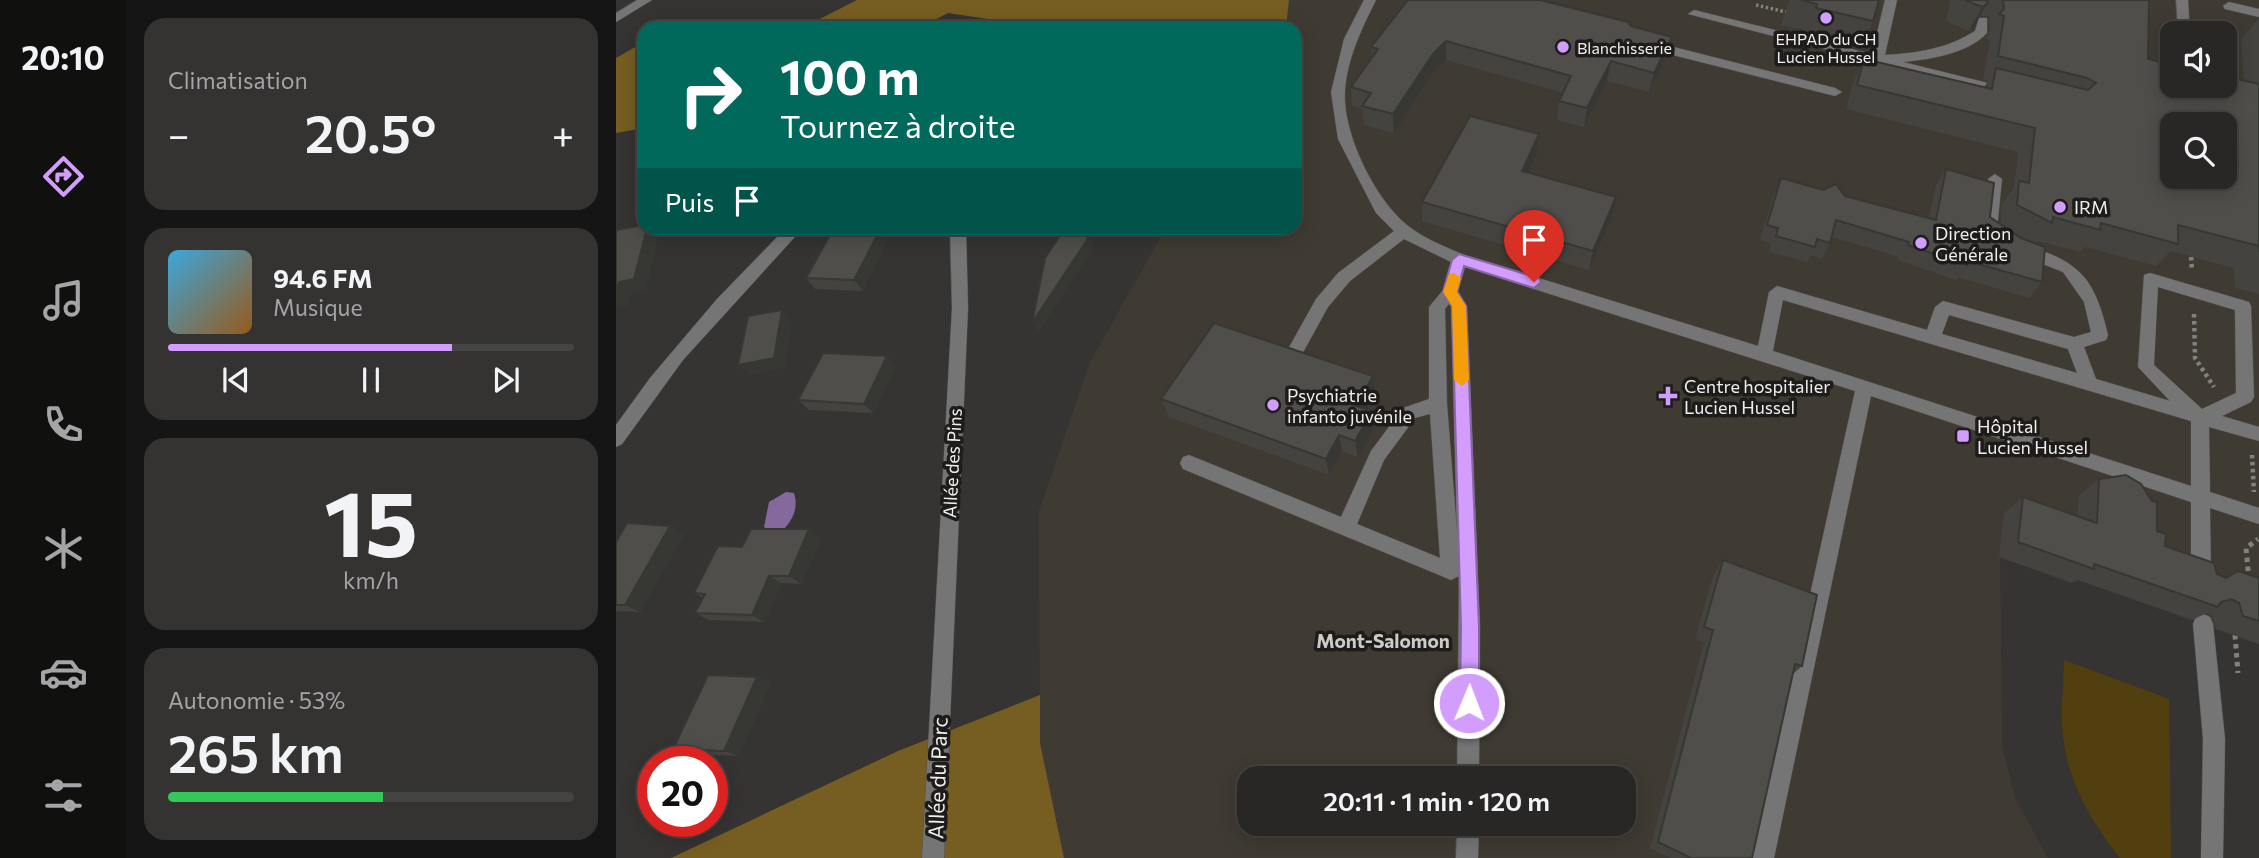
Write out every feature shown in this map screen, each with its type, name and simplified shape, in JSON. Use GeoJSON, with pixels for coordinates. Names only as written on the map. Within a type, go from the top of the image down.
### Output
{"type":"FeatureCollection","features":[{"type":"Feature","properties":{"kind":"street"},"geometry":{"type":"LineString","coordinates":[[616,18],[646,0]]}},
{"type":"Feature","properties":{"kind":"street"},"geometry":{"type":"LineString","coordinates":[[1370,0],[1350,39],[1338,92],[1345,139],[1381,209],[1404,232],[1459,260],[1764,354],[2259,516]]}},
{"type":"Feature","properties":{"kind":"street"},"geometry":{"type":"LineString","coordinates":[[1877,60],[1891,0]]}},
{"type":"Feature","properties":{"kind":"street"},"geometry":{"type":"LineString","coordinates":[[2182,0],[2183,21]]}},
{"type":"Feature","properties":{"kind":"street"},"geometry":{"type":"LineString","coordinates":[[2229,6],[2259,13]]}},
{"type":"Feature","properties":{"kind":"street"},"geometry":{"type":"LineString","coordinates":[[1694,14],[2018,95]]}},
{"type":"Feature","properties":{"kind":"street"},"geometry":{"type":"LineString","coordinates":[[1877,60],[1926,56],[1953,50],[1981,33],[1983,21]]}},
{"type":"Feature","properties":{"kind":"street"},"geometry":{"type":"LineString","coordinates":[[1632,40],[1835,92]]}},
{"type":"Feature","properties":{"kind":"street"},"geometry":{"type":"LineString","coordinates":[[1933,338],[1943,307],[2074,344],[2100,335],[2092,299],[2068,268],[2015,247],[1989,231],[1996,179]]}},
{"type":"Feature","properties":{"kind":"street"},"geometry":{"type":"LineString","coordinates":[[1295,351],[1322,303],[1344,277],[1404,232]]}},
{"type":"Feature","properties":{"kind":"street"},"geometry":{"type":"LineString","coordinates":[[616,439],[676,357],[788,235]]}},
{"type":"Feature","properties":{"kind":"street","name":"Allée des Pins"},"geometry":{"type":"LineString","coordinates":[[940,698],[960,308],[958,235]]}},
{"type":"Feature","properties":{"kind":"street"},"geometry":{"type":"LineString","coordinates":[[1189,463],[1451,571],[1438,404],[1437,307],[1450,292],[1459,260]]}},
{"type":"Feature","properties":{"kind":"street"},"geometry":{"type":"LineString","coordinates":[[2200,418],[2245,397],[2242,306],[2150,279],[2146,367],[2200,418],[2201,580]]}},
{"type":"Feature","properties":{"kind":"street"},"geometry":{"type":"LineString","coordinates":[[1450,292],[1459,306],[1470,627],[1468,766]]}},
{"type":"Feature","properties":{"kind":"street"},"geometry":{"type":"LineString","coordinates":[[1764,354],[1777,292],[2259,434]]}},
{"type":"Feature","properties":{"kind":"street"},"geometry":{"type":"LineString","coordinates":[[2074,344],[2090,386]]}},
{"type":"Feature","properties":{"kind":"street"},"geometry":{"type":"LineString","coordinates":[[1763,858],[1864,387]]}},
{"type":"Feature","properties":{"kind":"street"},"geometry":{"type":"LineString","coordinates":[[1346,528],[1377,456],[1409,413],[1438,404]]}},
{"type":"Feature","properties":{"kind":"street"},"geometry":{"type":"LineString","coordinates":[[2203,624],[2214,739],[2212,858]]}},
{"type":"Feature","properties":{"kind":"street","name":"Allée du Parc"},"geometry":{"type":"LineString","coordinates":[[933,858],[940,698]]}},
{"type":"Feature","properties":{"kind":"street"},"geometry":{"type":"LineString","coordinates":[[1467,858],[1468,836]]}},
{"type":"Feature","properties":{"kind":"shaded area"},"geometry":{"type":"Polygon","coordinates":[[[857,0],[1289,0],[1287,21],[1001,21],[948,13],[933,21],[816,21],[857,0]]]}},
{"type":"Feature","properties":{"kind":"shaded area","name":"Centre hospitalier Lucien Hussel"},"geometry":{"type":"Polygon","coordinates":[[[1289,0],[2259,0],[2259,644],[2073,578],[2072,583],[2000,557],[2002,746],[2016,800],[2048,858],[1064,858],[1040,743],[1039,511],[1090,362],[1162,235],[1302,235],[1302,21],[1287,21],[1289,0]]]}},
{"type":"Feature","properties":{"kind":"shaded area"},"geometry":{"type":"Polygon","coordinates":[[[637,46],[637,129],[616,133],[616,58],[637,46]]]}},
{"type":"Feature","properties":{"kind":"shaded area"},"geometry":{"type":"Polygon","coordinates":[[[786,492],[794,493],[794,514],[782,531],[770,532],[764,527],[769,502],[786,492]]]}},
{"type":"Feature","properties":{"kind":"shaded area"},"geometry":{"type":"Polygon","coordinates":[[[2064,660],[2169,699],[2171,858],[2120,858],[2083,801],[2070,770],[2063,736],[2064,660]]]}},
{"type":"Feature","properties":{"kind":"shaded area"},"geometry":{"type":"Polygon","coordinates":[[[1040,695],[1040,743],[1064,858],[671,858],[716,837],[728,837],[728,831],[898,751],[1040,695]]]}},
{"type":"Feature","properties":{"kind":"building","name":"Blanchisserie"},"geometry":{"type":"Polygon","coordinates":[[[1408,0],[1540,0],[1628,22],[1631,26],[1672,37],[1654,73],[1611,61],[1587,108],[1559,101],[1571,76],[1446,41],[1433,54],[1393,114],[1362,106],[1371,93],[1351,87],[1378,49],[1371,47],[1408,0]]]}},
{"type":"Feature","properties":{"kind":"building"},"geometry":{"type":"Polygon","coordinates":[[[1801,0],[1879,0],[1873,21],[1816,8],[1817,4],[1801,0]]]}},
{"type":"Feature","properties":{"kind":"building"},"geometry":{"type":"Polygon","coordinates":[[[1965,0],[1988,0],[1982,7],[1965,0]]]}},
{"type":"Feature","properties":{"kind":"building"},"geometry":{"type":"Polygon","coordinates":[[[2003,0],[2149,0],[2148,59],[2160,62],[2160,98],[2237,98],[2237,79],[2259,84],[2259,246],[2178,225],[2178,244],[2101,223],[2100,230],[2053,217],[2052,223],[2017,205],[2019,181],[2029,183],[2035,128],[1857,85],[1864,59],[1992,89],[1996,68],[2088,90],[2096,83],[2087,78],[1998,56],[2004,16],[1999,14],[2004,9],[2003,0]]]}},
{"type":"Feature","properties":{"kind":"building"},"geometry":{"type":"Polygon","coordinates":[[[1470,116],[1539,134],[1522,171],[1616,197],[1593,251],[1422,202],[1470,116]]]}},
{"type":"Feature","properties":{"kind":"building"},"geometry":{"type":"Polygon","coordinates":[[[1946,169],[1994,183],[1990,217],[2021,238],[2045,247],[2042,282],[1968,261],[1967,265],[1908,245],[1909,242],[1836,220],[1830,243],[1817,239],[1815,247],[1776,236],[1778,228],[1767,225],[1781,178],[1823,190],[1836,184],[1845,196],[1936,220],[1946,169]]]}},
{"type":"Feature","properties":{"kind":"building"},"geometry":{"type":"Polygon","coordinates":[[[637,226],[637,235],[645,235],[634,279],[619,282],[616,292],[616,230],[637,226]]]}},
{"type":"Feature","properties":{"kind":"building"},"geometry":{"type":"Polygon","coordinates":[[[830,235],[877,235],[854,280],[806,278],[830,235]]]}},
{"type":"Feature","properties":{"kind":"building"},"geometry":{"type":"Polygon","coordinates":[[[1060,235],[1088,235],[1032,323],[1045,258],[1060,235]]]}},
{"type":"Feature","properties":{"kind":"building"},"geometry":{"type":"Polygon","coordinates":[[[782,310],[774,358],[738,365],[748,316],[782,310]]]}},
{"type":"Feature","properties":{"kind":"building","name":"Psychiatrie infanto juvénile"},"geometry":{"type":"Polygon","coordinates":[[[1214,323],[1373,376],[1356,406],[1372,411],[1355,441],[1339,435],[1326,459],[1161,399],[1214,323]]]}},
{"type":"Feature","properties":{"kind":"building"},"geometry":{"type":"Polygon","coordinates":[[[823,353],[887,356],[864,404],[798,400],[823,353]]]}},
{"type":"Feature","properties":{"kind":"building"},"geometry":{"type":"Polygon","coordinates":[[[2126,475],[2141,484],[2152,501],[2157,502],[2157,531],[2166,534],[2165,546],[2214,563],[2217,574],[2226,578],[2238,571],[2259,578],[2259,621],[2243,616],[2239,603],[2231,599],[2221,602],[2218,607],[2094,564],[2094,569],[2018,542],[2023,497],[2097,523],[2099,479],[2126,475]]]}},
{"type":"Feature","properties":{"kind":"building"},"geometry":{"type":"Polygon","coordinates":[[[627,523],[670,526],[625,605],[616,605],[616,542],[627,523]]]}},
{"type":"Feature","properties":{"kind":"building"},"geometry":{"type":"Polygon","coordinates":[[[751,529],[809,529],[789,576],[769,576],[752,615],[695,613],[705,594],[694,593],[718,546],[742,547],[751,529]]]}},
{"type":"Feature","properties":{"kind":"building"},"geometry":{"type":"Polygon","coordinates":[[[1723,560],[1817,595],[1802,666],[1795,664],[1752,858],[1691,858],[1658,842],[1713,630],[1704,627],[1723,560]]]}},
{"type":"Feature","properties":{"kind":"building"},"geometry":{"type":"Polygon","coordinates":[[[708,675],[757,677],[726,746],[674,746],[708,675]]]}},
{"type":"Feature","properties":{"kind":"slow traffic"},"geometry":{"type":"LineString","coordinates":[[1454,278],[1450,292],[1459,306],[1462,380]]}},
{"type":"Feature","properties":{"kind":"place","name":"EHPAD du CH Lucien Hussel"},"geometry":{"type":"Point","coordinates":[1826,18]}},
{"type":"Feature","properties":{"kind":"place","name":"Blanchisserie"},"geometry":{"type":"Point","coordinates":[1563,47]}},
{"type":"Feature","properties":{"kind":"place","name":"IRM"},"geometry":{"type":"Point","coordinates":[2060,207]}},
{"type":"Feature","properties":{"kind":"place","name":"Direction Générale"},"geometry":{"type":"Point","coordinates":[1921,243]}},
{"type":"Feature","properties":{"kind":"place","name":"Centre hospitalier Lucien Hussel"},"geometry":{"type":"Point","coordinates":[1668,396]}},
{"type":"Feature","properties":{"kind":"place","name":"Psychiatrie infanto juvénile"},"geometry":{"type":"Point","coordinates":[1273,405]}},
{"type":"Feature","properties":{"kind":"place","name":"Hôpital Lucien Hussel"},"geometry":{"type":"Point","coordinates":[1963,436]}},
{"type":"Feature","properties":{"kind":"district","name":"Mont-Salomon"},"geometry":{"type":"Point","coordinates":[1383,640]}},
{"type":"Feature","properties":{"kind":"route"},"geometry":{"type":"LineString","coordinates":[[1469,703],[1470,627],[1459,306],[1450,292],[1459,260],[1534,282]]}}]}
